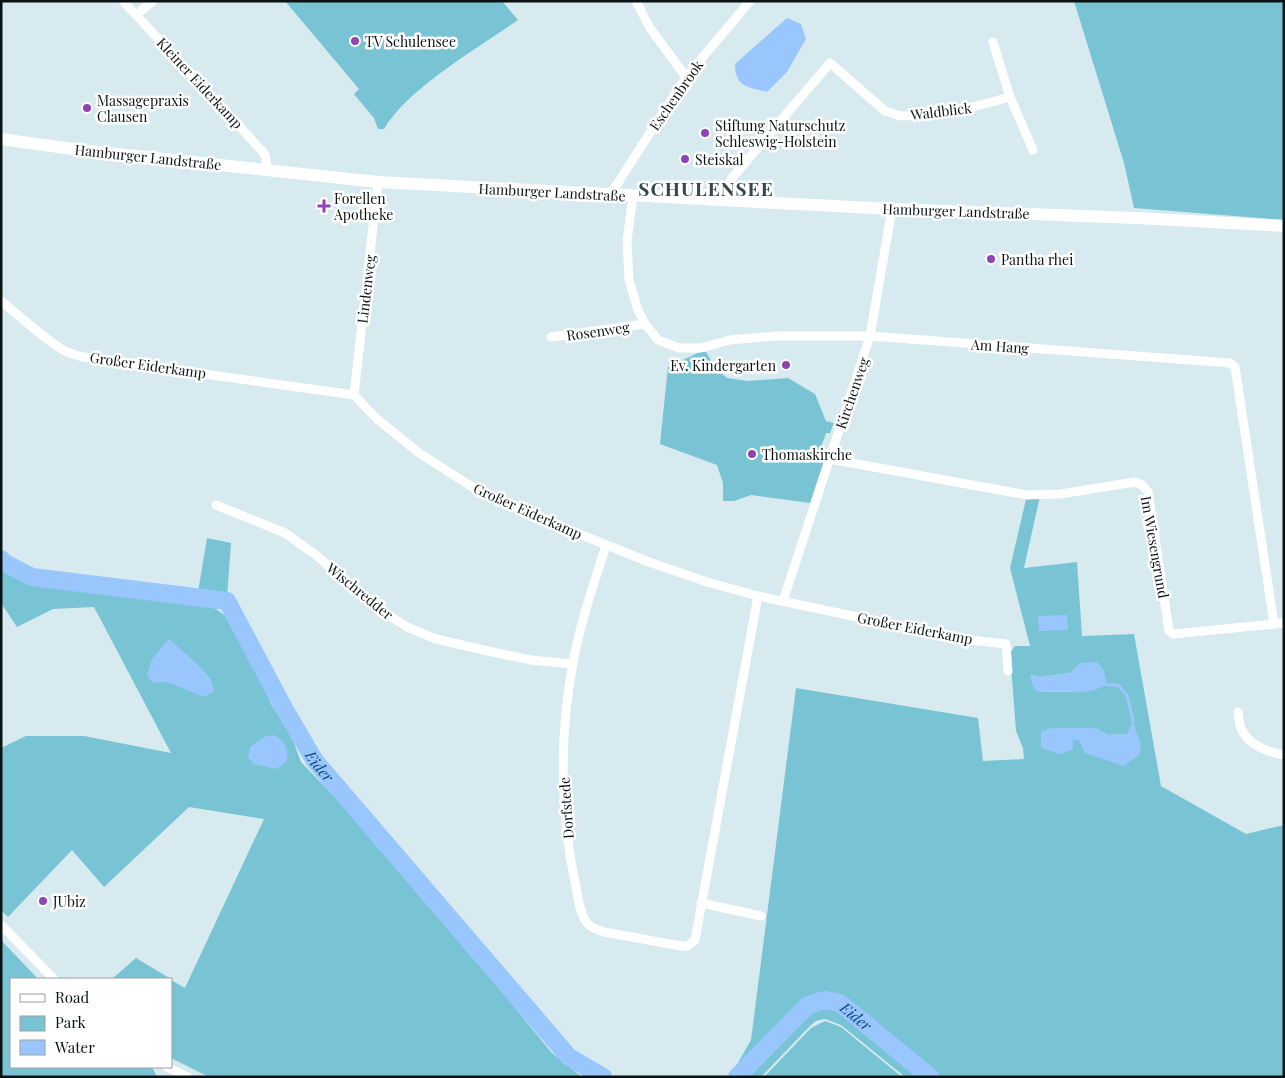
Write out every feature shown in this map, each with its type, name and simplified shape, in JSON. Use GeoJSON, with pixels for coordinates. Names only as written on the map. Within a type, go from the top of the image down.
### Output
{"type":"FeatureCollection","features":[{"type":"Feature","properties":{"kind":"main road","name":"Hamburger Landstraße"},"geometry":{"type":"LineString","coordinates":[[1,139],[80,150],[378,182],[892,209],[1136,218],[1284,226]]}},
{"type":"Feature","properties":{"kind":"street","name":"Kleiner Eiderkamp"},"geometry":{"type":"LineString","coordinates":[[123,1],[263,152],[266,157],[266,170]]}},
{"type":"Feature","properties":{"kind":"street"},"geometry":{"type":"LineString","coordinates":[[136,15],[153,1]]}},
{"type":"Feature","properties":{"kind":"street"},"geometry":{"type":"LineString","coordinates":[[636,1],[650,28],[686,77]]}},
{"type":"Feature","properties":{"kind":"street","name":"Eschenbrook"},"geometry":{"type":"LineString","coordinates":[[610,195],[686,77],[750,1]]}},
{"type":"Feature","properties":{"kind":"street"},"geometry":{"type":"LineString","coordinates":[[994,42],[1010,97],[1032,150]]}},
{"type":"Feature","properties":{"kind":"street","name":"Waldblick"},"geometry":{"type":"LineString","coordinates":[[724,200],[732,178],[830,63],[885,111],[901,116],[954,112],[1010,97]]}},
{"type":"Feature","properties":{"kind":"street","name":"Lindenweg"},"geometry":{"type":"LineString","coordinates":[[354,395],[378,182]]}},
{"type":"Feature","properties":{"kind":"street","name":"Am Hang"},"geometry":{"type":"LineString","coordinates":[[632,196],[627,242],[629,280],[638,310],[645,324],[658,340],[680,348],[701,348],[730,340],[775,336],[870,336],[1230,363],[1235,368],[1274,624]]}},
{"type":"Feature","properties":{"kind":"street","name":"Kirchenweg"},"geometry":{"type":"LineString","coordinates":[[783,601],[870,336],[892,209]]}},
{"type":"Feature","properties":{"kind":"street","name":"Großer Eiderkamp"},"geometry":{"type":"LineString","coordinates":[[1,301],[52,342],[73,354],[354,395],[377,419],[419,453],[477,490],[522,511],[690,576],[758,596],[961,639],[1006,644],[1008,671]]}},
{"type":"Feature","properties":{"kind":"street","name":"Rosenweg"},"geometry":{"type":"LineString","coordinates":[[551,337],[645,324]]}},
{"type":"Feature","properties":{"kind":"street","name":"Im Wiesengrund"},"geometry":{"type":"LineString","coordinates":[[830,459],[1027,495],[1060,494],[1135,482],[1142,485],[1148,492],[1169,631],[1174,634],[1284,623]]}},
{"type":"Feature","properties":{"kind":"street","name":"Wischredder"},"geometry":{"type":"LineString","coordinates":[[216,505],[285,533],[316,555],[380,609],[407,627],[436,639],[488,652],[531,660],[572,664]]}},
{"type":"Feature","properties":{"kind":"street","name":"Dorfstede"},"geometry":{"type":"LineString","coordinates":[[606,545],[582,622],[572,664],[565,727],[563,771],[571,867],[579,901],[587,923],[592,928],[643,940],[681,946],[688,946],[695,940],[758,596]]}},
{"type":"Feature","properties":{"kind":"street"},"geometry":{"type":"LineString","coordinates":[[1238,712],[1241,728],[1249,739],[1260,748],[1274,754],[1284,755]]}},
{"type":"Feature","properties":{"kind":"street"},"geometry":{"type":"LineString","coordinates":[[701,904],[761,916]]}},
{"type":"Feature","properties":{"kind":"street"},"geometry":{"type":"LineString","coordinates":[[1,925],[53,978]]}},
{"type":"Feature","properties":{"kind":"street"},"geometry":{"type":"LineString","coordinates":[[169,1068],[188,1077]]}},
{"type":"Feature","properties":{"kind":"green space"},"geometry":{"type":"Polygon","coordinates":[[[285,1],[502,1],[518,20],[426,84],[395,114],[384,129],[378,129],[374,118],[354,94],[359,89],[285,1]]]}},
{"type":"Feature","properties":{"kind":"green space"},"geometry":{"type":"Polygon","coordinates":[[[1074,1],[1284,1],[1284,220],[1134,208],[1124,163],[1074,1]]]}},
{"type":"Feature","properties":{"kind":"green space"},"geometry":{"type":"Polygon","coordinates":[[[700,352],[706,352],[716,369],[727,378],[748,381],[788,378],[815,394],[826,421],[834,423],[830,433],[826,433],[818,456],[825,458],[810,503],[751,495],[734,501],[723,501],[723,483],[717,465],[660,444],[668,367],[700,352]]]}},
{"type":"Feature","properties":{"kind":"green space"},"geometry":{"type":"Polygon","coordinates":[[[1027,495],[1040,496],[1024,568],[1077,562],[1082,636],[1134,634],[1161,786],[1246,834],[1284,825],[1284,1077],[905,1077],[841,1025],[825,1019],[816,1021],[810,1026],[761,1077],[730,1077],[751,1040],[796,688],[978,718],[983,761],[1024,759],[1023,748],[1016,731],[1010,653],[1015,646],[1030,646],[1010,568],[1027,495]],[[1080,663],[1071,673],[1041,677],[1031,675],[1036,690],[1042,692],[1092,691],[1080,663]],[[1095,728],[1073,739],[1079,740],[1127,734],[1108,735],[1095,728]]]}},
{"type":"Feature","properties":{"kind":"green space"},"geometry":{"type":"Polygon","coordinates":[[[207,538],[231,543],[227,598],[198,592],[207,538]]]}},
{"type":"Feature","properties":{"kind":"green space"},"geometry":{"type":"Polygon","coordinates":[[[1,568],[31,583],[51,587],[209,604],[227,617],[258,672],[271,704],[291,735],[301,762],[333,795],[453,932],[552,1053],[582,1077],[209,1077],[172,1058],[172,981],[185,988],[264,819],[189,807],[104,887],[72,850],[8,917],[1,910],[1,748],[26,736],[84,736],[171,753],[94,607],[53,609],[17,627],[1,603],[1,568]]]}},
{"type":"Feature","properties":{"kind":"green space"},"geometry":{"type":"Polygon","coordinates":[[[1,940],[37,978],[10,978],[10,1068],[152,1068],[157,1077],[1,1077],[1,940]]]}},
{"type":"Feature","properties":{"kind":"green space"},"geometry":{"type":"Polygon","coordinates":[[[136,958],[169,978],[113,978],[136,958]]]}},
{"type":"Feature","properties":{"kind":"green space"},"geometry":{"type":"Polygon","coordinates":[[[825,1021],[841,1027],[902,1077],[764,1077],[811,1028],[825,1021]]]}},
{"type":"Feature","properties":{"kind":"water"},"geometry":{"type":"Polygon","coordinates":[[[787,18],[801,24],[806,39],[787,72],[767,92],[744,85],[737,77],[735,64],[787,18]]]}},
{"type":"Feature","properties":{"kind":"water"},"geometry":{"type":"Polygon","coordinates":[[[1067,615],[1068,630],[1039,631],[1038,616],[1067,615]]]}},
{"type":"Feature","properties":{"kind":"water"},"geometry":{"type":"Polygon","coordinates":[[[169,639],[211,679],[214,691],[204,697],[167,682],[153,683],[147,675],[152,659],[169,639]]]}},
{"type":"Feature","properties":{"kind":"water"},"geometry":{"type":"Polygon","coordinates":[[[1097,662],[1104,671],[1107,685],[1092,691],[1042,692],[1036,690],[1032,684],[1030,675],[1041,677],[1071,673],[1080,663],[1097,662]]]}},
{"type":"Feature","properties":{"kind":"water"},"geometry":{"type":"Polygon","coordinates":[[[1133,721],[1141,745],[1140,754],[1124,766],[1085,753],[1079,740],[1073,739],[1073,749],[1061,754],[1041,748],[1041,732],[1051,728],[1095,728],[1108,735],[1127,734],[1133,721]]]}},
{"type":"Feature","properties":{"kind":"water"},"geometry":{"type":"Polygon","coordinates":[[[274,735],[285,746],[287,761],[276,769],[254,764],[248,757],[250,747],[266,736],[274,735]]]}},
{"type":"Feature","properties":{"kind":"waterway","name":"Eider"},"geometry":{"type":"LineString","coordinates":[[1,559],[32,577],[227,601],[285,710],[315,761],[569,1057],[603,1077]]}},
{"type":"Feature","properties":{"kind":"waterway"},"geometry":{"type":"LineString","coordinates":[[1107,685],[1118,685],[1127,695],[1133,721]]}},
{"type":"Feature","properties":{"kind":"waterway","name":"Eider"},"geometry":{"type":"LineString","coordinates":[[737,1077],[808,1005],[825,1000],[840,1003],[930,1077]]}},
{"type":"Feature","properties":{"kind":"place","name":"TV Schulensee"},"geometry":{"type":"Point","coordinates":[355,41]}},
{"type":"Feature","properties":{"kind":"place","name":"Massagepraxis Clausen"},"geometry":{"type":"Point","coordinates":[87,108]}},
{"type":"Feature","properties":{"kind":"place","name":"Stiftung Naturschutz Schleswig-Holstein"},"geometry":{"type":"Point","coordinates":[705,133]}},
{"type":"Feature","properties":{"kind":"place","name":"Steiskal"},"geometry":{"type":"Point","coordinates":[685,159]}},
{"type":"Feature","properties":{"kind":"place","name":"Forellen Apotheke"},"geometry":{"type":"Point","coordinates":[324,206]}},
{"type":"Feature","properties":{"kind":"place","name":"Pantha rhei"},"geometry":{"type":"Point","coordinates":[991,259]}},
{"type":"Feature","properties":{"kind":"place","name":"Ev. Kindergarten"},"geometry":{"type":"Point","coordinates":[786,365]}},
{"type":"Feature","properties":{"kind":"place","name":"Thomaskirche"},"geometry":{"type":"Point","coordinates":[752,454]}},
{"type":"Feature","properties":{"kind":"place","name":"JUbiz"},"geometry":{"type":"Point","coordinates":[43,901]}},
{"type":"Feature","properties":{"kind":"district","name":"SCHULENSEE"},"geometry":{"type":"Point","coordinates":[706,188]}}]}
